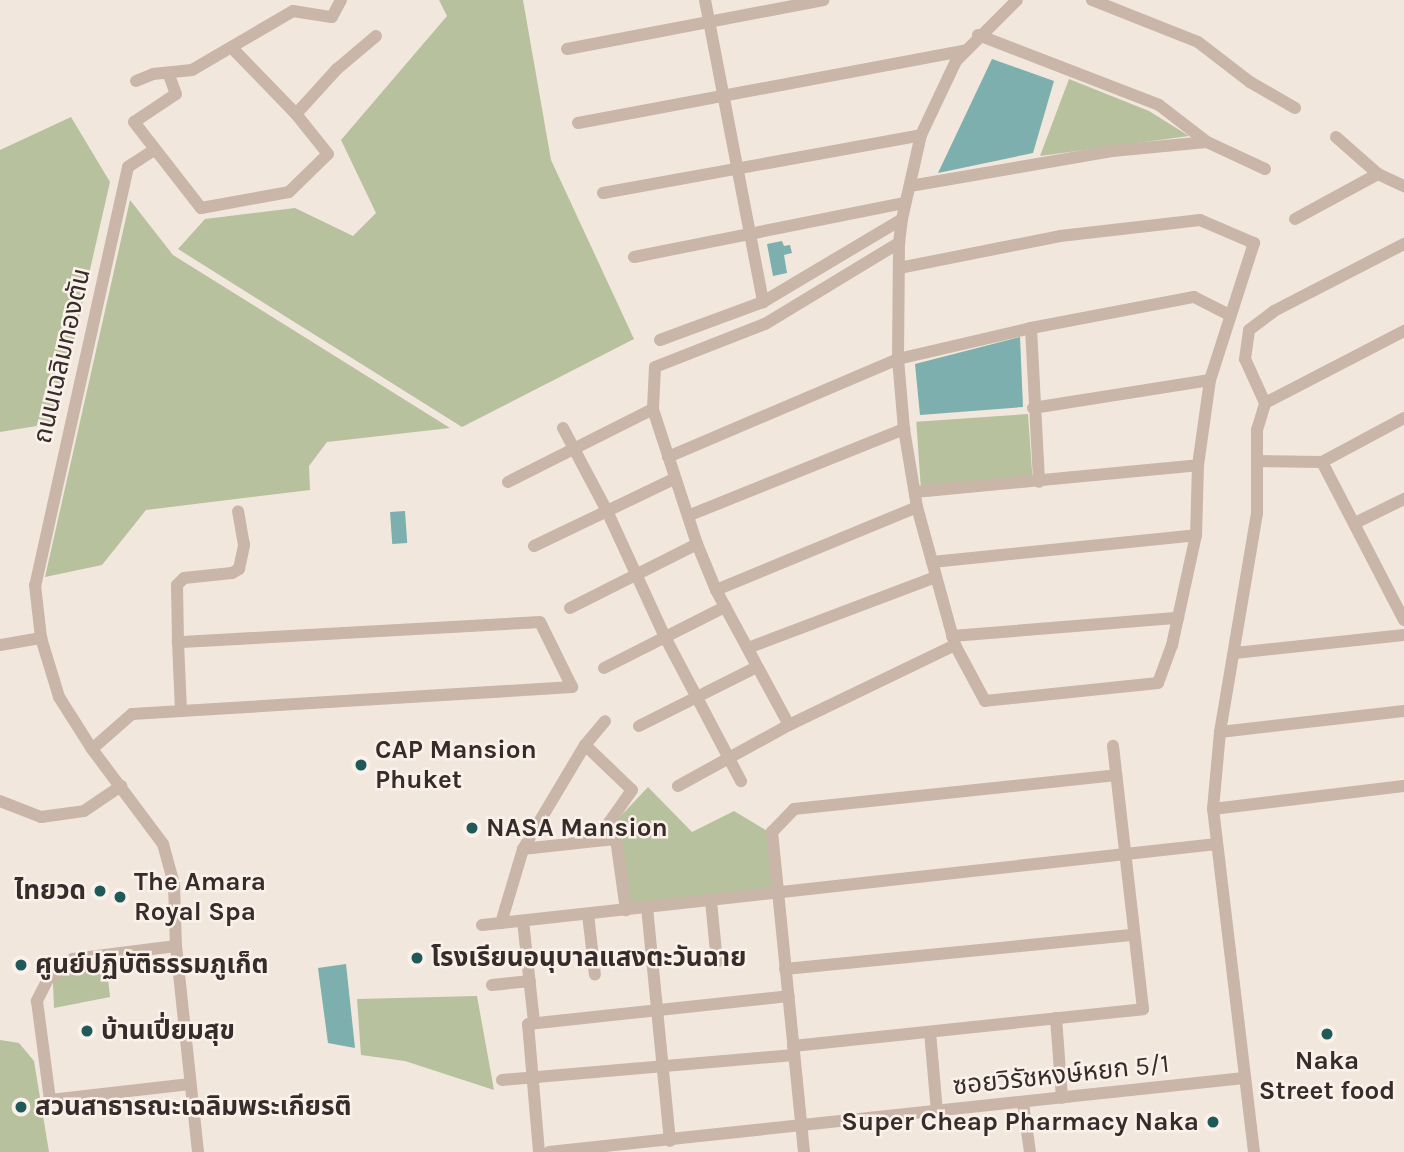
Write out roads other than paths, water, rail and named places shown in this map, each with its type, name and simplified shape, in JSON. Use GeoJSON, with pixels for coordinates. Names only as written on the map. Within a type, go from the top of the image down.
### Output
{"type":"FeatureCollection","features":[{"type":"Feature","properties":{"kind":"street"},"geometry":{"type":"LineString","coordinates":[[136,81],[153,74],[169,75],[192,70],[293,11],[332,17],[341,0]]}},
{"type":"Feature","properties":{"kind":"street"},"geometry":{"type":"LineString","coordinates":[[705,0],[725,93],[763,302]]}},
{"type":"Feature","properties":{"kind":"street"},"geometry":{"type":"LineString","coordinates":[[566,49],[710,24],[823,0]]}},
{"type":"Feature","properties":{"kind":"street"},"geometry":{"type":"LineString","coordinates":[[899,268],[1060,236],[1199,220],[1254,243],[1210,380],[1198,465],[1196,535],[1178,618],[1158,683],[985,701],[953,641],[917,506],[904,429],[898,359],[899,243],[905,203],[921,135],[956,61],[978,35],[1017,0]]}},
{"type":"Feature","properties":{"kind":"street"},"geometry":{"type":"LineString","coordinates":[[1092,0],[1198,42],[1250,82],[1295,108]]}},
{"type":"Feature","properties":{"kind":"street"},"geometry":{"type":"LineString","coordinates":[[978,35],[1159,105],[1207,142],[1265,169]]}},
{"type":"Feature","properties":{"kind":"street"},"geometry":{"type":"LineString","coordinates":[[296,114],[337,69],[376,36]]}},
{"type":"Feature","properties":{"kind":"street"},"geometry":{"type":"LineString","coordinates":[[169,75],[176,94],[134,122],[154,150],[192,193],[201,208],[289,192],[328,154],[296,114],[231,47]]}},
{"type":"Feature","properties":{"kind":"street"},"geometry":{"type":"LineString","coordinates":[[578,122],[964,51]]}},
{"type":"Feature","properties":{"kind":"street"},"geometry":{"type":"LineString","coordinates":[[603,193],[738,166],[921,135]]}},
{"type":"Feature","properties":{"kind":"street"},"geometry":{"type":"LineString","coordinates":[[1336,137],[1378,174],[1404,186]]}},
{"type":"Feature","properties":{"kind":"street"},"geometry":{"type":"LineString","coordinates":[[909,186],[1111,151],[1207,142]]}},
{"type":"Feature","properties":{"kind":"street","name":"ถนนเฉลิมทองตัน"},"geometry":{"type":"LineString","coordinates":[[154,150],[128,167],[36,585],[41,638],[59,697],[92,749],[163,844],[173,884],[176,946],[198,1152]]}},
{"type":"Feature","properties":{"kind":"street"},"geometry":{"type":"LineString","coordinates":[[1295,219],[1378,174]]}},
{"type":"Feature","properties":{"kind":"street"},"geometry":{"type":"LineString","coordinates":[[634,257],[905,203]]}},
{"type":"Feature","properties":{"kind":"street"},"geometry":{"type":"LineString","coordinates":[[660,340],[763,302],[902,219]]}},
{"type":"Feature","properties":{"kind":"street"},"geometry":{"type":"LineString","coordinates":[[789,725],[716,590],[697,544],[690,515],[674,479],[653,409],[655,367],[765,324],[899,243]]}},
{"type":"Feature","properties":{"kind":"street"},"geometry":{"type":"LineString","coordinates":[[1254,1152],[1213,809],[1220,732],[1257,514],[1257,430],[1265,403],[1245,359],[1249,330],[1274,311],[1404,244]]}},
{"type":"Feature","properties":{"kind":"street"},"geometry":{"type":"LineString","coordinates":[[668,457],[898,359],[1031,328],[1194,297],[1229,315]]}},
{"type":"Feature","properties":{"kind":"street"},"geometry":{"type":"LineString","coordinates":[[1031,328],[1033,408],[1039,482]]}},
{"type":"Feature","properties":{"kind":"street"},"geometry":{"type":"LineString","coordinates":[[1265,403],[1404,331]]}},
{"type":"Feature","properties":{"kind":"street"},"geometry":{"type":"LineString","coordinates":[[1033,408],[1210,380]]}},
{"type":"Feature","properties":{"kind":"street"},"geometry":{"type":"LineString","coordinates":[[508,481],[653,409]]}},
{"type":"Feature","properties":{"kind":"street"},"geometry":{"type":"LineString","coordinates":[[1257,461],[1322,462],[1404,418]]}},
{"type":"Feature","properties":{"kind":"street"},"geometry":{"type":"LineString","coordinates":[[563,428],[607,511],[665,637],[741,782]]}},
{"type":"Feature","properties":{"kind":"street"},"geometry":{"type":"LineString","coordinates":[[690,515],[904,429]]}},
{"type":"Feature","properties":{"kind":"street"},"geometry":{"type":"LineString","coordinates":[[1322,462],[1404,620]]}},
{"type":"Feature","properties":{"kind":"street"},"geometry":{"type":"LineString","coordinates":[[915,492],[1198,465]]}},
{"type":"Feature","properties":{"kind":"street"},"geometry":{"type":"LineString","coordinates":[[534,546],[674,479]]}},
{"type":"Feature","properties":{"kind":"street"},"geometry":{"type":"LineString","coordinates":[[1355,523],[1404,499]]}},
{"type":"Feature","properties":{"kind":"street"},"geometry":{"type":"LineString","coordinates":[[716,590],[917,506]]}},
{"type":"Feature","properties":{"kind":"street"},"geometry":{"type":"LineString","coordinates":[[181,711],[177,585],[184,578],[232,573],[239,569],[244,545],[238,512]]}},
{"type":"Feature","properties":{"kind":"street"},"geometry":{"type":"LineString","coordinates":[[932,562],[1196,535]]}},
{"type":"Feature","properties":{"kind":"street"},"geometry":{"type":"LineString","coordinates":[[570,608],[697,544]]}},
{"type":"Feature","properties":{"kind":"street"},"geometry":{"type":"LineString","coordinates":[[748,648],[936,577]]}},
{"type":"Feature","properties":{"kind":"street"},"geometry":{"type":"LineString","coordinates":[[604,668],[725,607]]}},
{"type":"Feature","properties":{"kind":"street"},"geometry":{"type":"LineString","coordinates":[[678,786],[789,725],[953,641],[1178,618]]}},
{"type":"Feature","properties":{"kind":"street"},"geometry":{"type":"LineString","coordinates":[[92,749],[132,715],[572,687],[541,622],[178,642]]}},
{"type":"Feature","properties":{"kind":"street"},"geometry":{"type":"LineString","coordinates":[[1235,653],[1404,635]]}},
{"type":"Feature","properties":{"kind":"street"},"geometry":{"type":"LineString","coordinates":[[0,645],[41,638]]}},
{"type":"Feature","properties":{"kind":"street"},"geometry":{"type":"LineString","coordinates":[[639,726],[696,695],[757,667]]}},
{"type":"Feature","properties":{"kind":"street"},"geometry":{"type":"LineString","coordinates":[[1220,732],[1404,711]]}},
{"type":"Feature","properties":{"kind":"street"},"geometry":{"type":"LineString","coordinates":[[501,923],[523,849],[585,745],[605,721]]}},
{"type":"Feature","properties":{"kind":"street"},"geometry":{"type":"LineString","coordinates":[[585,745],[632,790],[596,841]]}},
{"type":"Feature","properties":{"kind":"street"},"geometry":{"type":"LineString","coordinates":[[502,1080],[662,1066],[930,1032],[1143,1009],[1113,746]]}},
{"type":"Feature","properties":{"kind":"street"},"geometry":{"type":"LineString","coordinates":[[804,1152],[772,832],[794,809],[1116,775]]}},
{"type":"Feature","properties":{"kind":"street"},"geometry":{"type":"LineString","coordinates":[[0,801],[41,817],[83,811],[121,786]]}},
{"type":"Feature","properties":{"kind":"street"},"geometry":{"type":"LineString","coordinates":[[1213,809],[1404,786]]}},
{"type":"Feature","properties":{"kind":"street"},"geometry":{"type":"LineString","coordinates":[[523,849],[616,839],[626,910]]}},
{"type":"Feature","properties":{"kind":"street"},"geometry":{"type":"LineString","coordinates":[[482,925],[778,895],[1217,845]]}},
{"type":"Feature","properties":{"kind":"street"},"geometry":{"type":"LineString","coordinates":[[711,901],[717,962]]}},
{"type":"Feature","properties":{"kind":"street"},"geometry":{"type":"LineString","coordinates":[[647,907],[670,1141]]}},
{"type":"Feature","properties":{"kind":"street"},"geometry":{"type":"LineString","coordinates":[[588,914],[595,975]]}},
{"type":"Feature","properties":{"kind":"street"},"geometry":{"type":"LineString","coordinates":[[523,921],[534,1023]]}},
{"type":"Feature","properties":{"kind":"street"},"geometry":{"type":"LineString","coordinates":[[785,969],[1133,935]]}},
{"type":"Feature","properties":{"kind":"street"},"geometry":{"type":"LineString","coordinates":[[176,946],[73,959],[48,979],[37,1001],[50,1100],[190,1084]]}},
{"type":"Feature","properties":{"kind":"street"},"geometry":{"type":"LineString","coordinates":[[492,985],[530,981]]}},
{"type":"Feature","properties":{"kind":"street"},"geometry":{"type":"LineString","coordinates":[[539,1152],[528,1024],[788,996]]}},
{"type":"Feature","properties":{"kind":"street"},"geometry":{"type":"LineString","coordinates":[[1056,1018],[1062,1098]]}},
{"type":"Feature","properties":{"kind":"street"},"geometry":{"type":"LineString","coordinates":[[930,1032],[937,1112]]}},
{"type":"Feature","properties":{"kind":"street","name":"ซอยวิรัชหงษ์หยก 5/1"},"geometry":{"type":"LineString","coordinates":[[549,1152],[1244,1078]]}},
{"type":"Feature","properties":{"kind":"street"},"geometry":{"type":"LineString","coordinates":[[1023,1102],[1030,1152]]}},
{"type":"Feature","properties":{"kind":"water"},"geometry":{"type":"Polygon","coordinates":[[[992,59],[1054,81],[1033,153],[938,173],[992,59]]]}},
{"type":"Feature","properties":{"kind":"water"},"geometry":{"type":"Polygon","coordinates":[[[782,241],[784,246],[790,245],[792,253],[784,255],[787,273],[773,276],[767,244],[782,241]]]}},
{"type":"Feature","properties":{"kind":"water"},"geometry":{"type":"Polygon","coordinates":[[[1020,337],[1023,407],[920,415],[915,364],[1020,337]]]}},
{"type":"Feature","properties":{"kind":"water"},"geometry":{"type":"Polygon","coordinates":[[[405,511],[407,543],[392,544],[390,512],[405,511]]]}},
{"type":"Feature","properties":{"kind":"water"},"geometry":{"type":"Polygon","coordinates":[[[346,964],[355,1048],[328,1043],[318,968],[346,964]]]}},
{"type":"Feature","properties":{"kind":"place","name":"CAP Mansion Phuket"},"geometry":{"type":"Point","coordinates":[361,765]}},
{"type":"Feature","properties":{"kind":"place","name":"NASA Mansion"},"geometry":{"type":"Point","coordinates":[472,828]}},
{"type":"Feature","properties":{"kind":"place","name":"ไทยวด"},"geometry":{"type":"Point","coordinates":[100,891]}},
{"type":"Feature","properties":{"kind":"place","name":"The Amara Royal Spa"},"geometry":{"type":"Point","coordinates":[120,897]}},
{"type":"Feature","properties":{"kind":"place","name":"โรงเรียนอนุบาลแสงตะวันฉาย"},"geometry":{"type":"Point","coordinates":[417,958]}},
{"type":"Feature","properties":{"kind":"place","name":"ศูนย์ปฏิบัติธรรมภูเก็ต"},"geometry":{"type":"Point","coordinates":[21,965]}},
{"type":"Feature","properties":{"kind":"place","name":"บ้านเปี่ยมสุข"},"geometry":{"type":"Point","coordinates":[87,1031]}},
{"type":"Feature","properties":{"kind":"place","name":"Naka Street food"},"geometry":{"type":"Point","coordinates":[1327,1034]}},
{"type":"Feature","properties":{"kind":"place","name":"สวนสาธารณะเฉลิมพระเกียรติ"},"geometry":{"type":"Point","coordinates":[21,1107]}},
{"type":"Feature","properties":{"kind":"place","name":"Super Cheap Pharmacy Naka"},"geometry":{"type":"Point","coordinates":[1213,1122]}}]}
